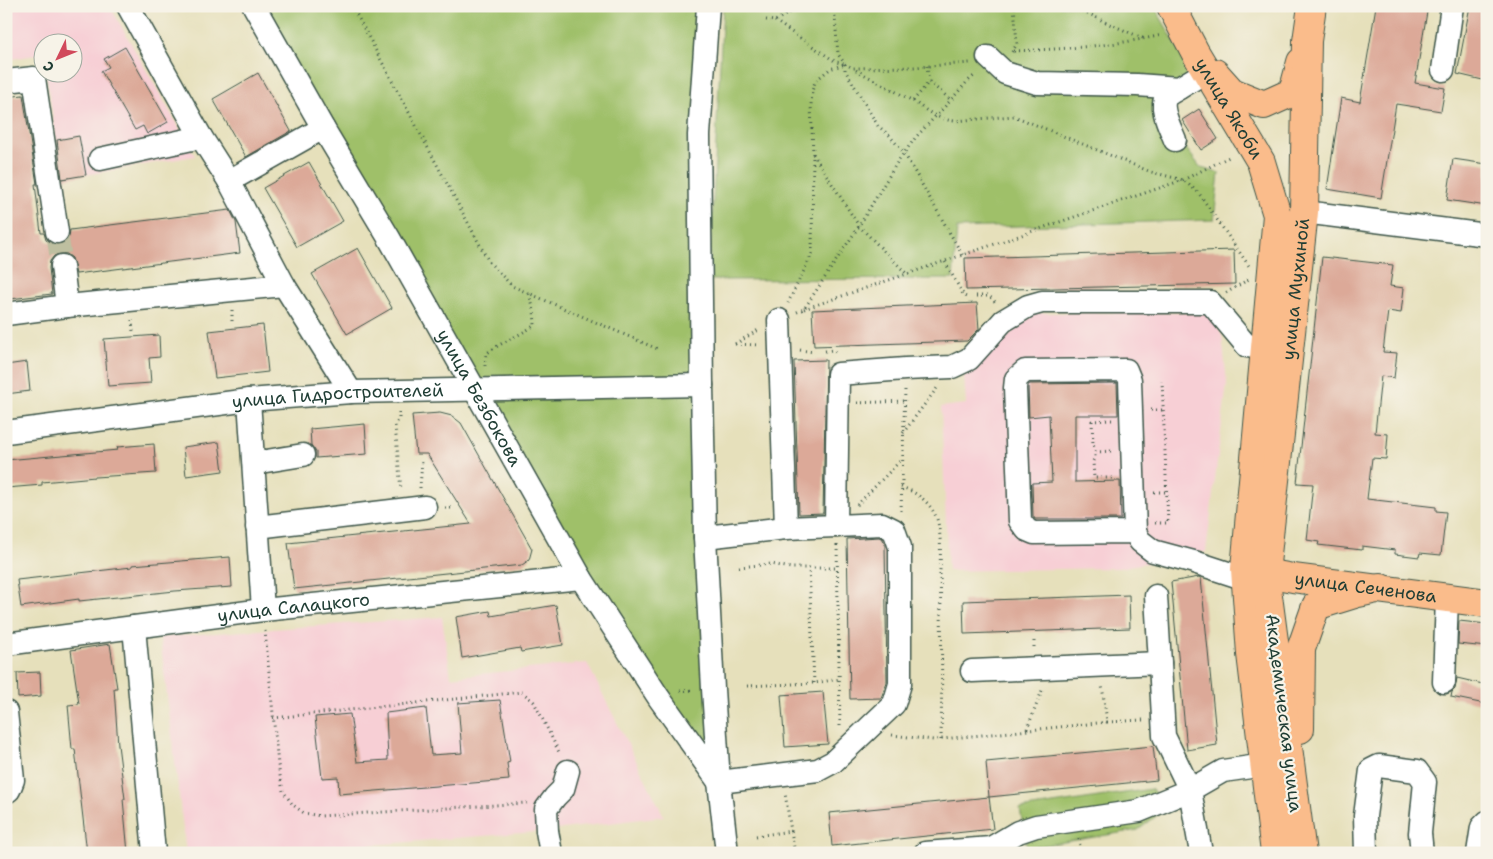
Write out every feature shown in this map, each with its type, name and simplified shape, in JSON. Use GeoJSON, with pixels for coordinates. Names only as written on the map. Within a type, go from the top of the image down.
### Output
{"type":"FeatureCollection","features":[{"type":"Feature","properties":{"kind":"main road","name":"улица Якоби"},"geometry":{"type":"LineString","coordinates":[[1171,6],[1201,62],[1261,162],[1277,215]]}},
{"type":"Feature","properties":{"kind":"main road","name":"улица Мухиной"},"geometry":{"type":"LineString","coordinates":[[1252,573],[1304,212],[1307,41],[1312,6]]}},
{"type":"Feature","properties":{"kind":"main road"},"geometry":{"type":"LineString","coordinates":[[1201,62],[1232,92],[1264,104],[1293,92],[1307,41]]}},
{"type":"Feature","properties":{"kind":"main road","name":"улица Мухиной"},"geometry":{"type":"LineString","coordinates":[[1252,573],[1264,348],[1277,215]]}},
{"type":"Feature","properties":{"kind":"main road"},"geometry":{"type":"LineString","coordinates":[[1252,573],[1251,654],[1275,853]]}},
{"type":"Feature","properties":{"kind":"main road","name":"улица Сеченова"},"geometry":{"type":"LineString","coordinates":[[1252,573],[1487,603]]}},
{"type":"Feature","properties":{"kind":"main road","name":"Академическая улица"},"geometry":{"type":"LineString","coordinates":[[1252,573],[1300,841]]}},
{"type":"Feature","properties":{"kind":"main road"},"geometry":{"type":"LineString","coordinates":[[1300,841],[1301,649],[1316,606],[1381,588]]}},
{"type":"Feature","properties":{"kind":"street"},"geometry":{"type":"LineString","coordinates":[[128,6],[201,137],[229,181],[284,285],[351,392]]}},
{"type":"Feature","properties":{"kind":"street","name":"улица Безбокова"},"geometry":{"type":"LineString","coordinates":[[254,6],[323,128],[389,238],[479,379],[581,578],[659,698],[719,782]]}},
{"type":"Feature","properties":{"kind":"street","name":"улица Безбокова"},"geometry":{"type":"LineString","coordinates":[[708,6],[699,135],[705,537],[719,782],[727,853]]}},
{"type":"Feature","properties":{"kind":"street"},"geometry":{"type":"LineString","coordinates":[[1443,70],[1452,6]]}},
{"type":"Feature","properties":{"kind":"street"},"geometry":{"type":"LineString","coordinates":[[990,59],[1005,73],[1037,83],[1137,85],[1179,88]]}},
{"type":"Feature","properties":{"kind":"street"},"geometry":{"type":"LineString","coordinates":[[1174,140],[1163,102],[1167,95],[1179,88],[1201,62]]}},
{"type":"Feature","properties":{"kind":"street"},"geometry":{"type":"LineString","coordinates":[[6,81],[34,78],[57,232]]}},
{"type":"Feature","properties":{"kind":"street"},"geometry":{"type":"LineString","coordinates":[[229,181],[323,128]]}},
{"type":"Feature","properties":{"kind":"street"},"geometry":{"type":"LineString","coordinates":[[100,159],[201,137]]}},
{"type":"Feature","properties":{"kind":"street"},"geometry":{"type":"LineString","coordinates":[[1304,212],[1487,235]]}},
{"type":"Feature","properties":{"kind":"street"},"geometry":{"type":"LineString","coordinates":[[62,266],[67,306]]}},
{"type":"Feature","properties":{"kind":"street"},"geometry":{"type":"LineString","coordinates":[[6,314],[67,306],[284,285]]}},
{"type":"Feature","properties":{"kind":"street"},"geometry":{"type":"LineString","coordinates":[[836,526],[838,374],[952,367],[969,359],[1003,321],[1028,306],[1042,302],[1210,302],[1247,346],[1264,348]]}},
{"type":"Feature","properties":{"kind":"street"},"geometry":{"type":"LineString","coordinates":[[779,319],[786,528]]}},
{"type":"Feature","properties":{"kind":"street"},"geometry":{"type":"LineString","coordinates":[[1135,527],[1034,533],[1027,530],[1020,521],[1015,388],[1016,380],[1025,371],[1126,370],[1130,380],[1135,527],[1140,541],[1152,551],[1194,562],[1252,573]]}},
{"type":"Feature","properties":{"kind":"street","name":"улица Гидростроителей"},"geometry":{"type":"LineString","coordinates":[[6,432],[249,400],[479,379],[702,385]]}},
{"type":"Feature","properties":{"kind":"street"},"geometry":{"type":"LineString","coordinates":[[249,400],[263,610]]}},
{"type":"Feature","properties":{"kind":"street"},"geometry":{"type":"LineString","coordinates":[[254,463],[303,455]]}},
{"type":"Feature","properties":{"kind":"street"},"geometry":{"type":"LineString","coordinates":[[257,526],[425,507]]}},
{"type":"Feature","properties":{"kind":"street"},"geometry":{"type":"LineString","coordinates":[[705,537],[786,528],[882,524],[894,530],[900,546],[900,684],[894,704],[833,762],[818,770],[719,782]]}},
{"type":"Feature","properties":{"kind":"street","name":"улица Салацкого"},"geometry":{"type":"LineString","coordinates":[[6,644],[263,610],[581,578]]}},
{"type":"Feature","properties":{"kind":"street"},"geometry":{"type":"LineString","coordinates":[[1156,596],[1164,736],[1190,790],[1201,853]]}},
{"type":"Feature","properties":{"kind":"street"},"geometry":{"type":"LineString","coordinates":[[1444,682],[1447,598]]}},
{"type":"Feature","properties":{"kind":"street"},"geometry":{"type":"LineString","coordinates":[[134,627],[154,853]]}},
{"type":"Feature","properties":{"kind":"street"},"geometry":{"type":"LineString","coordinates":[[972,671],[1160,664]]}},
{"type":"Feature","properties":{"kind":"street"},"geometry":{"type":"LineString","coordinates":[[6,712],[12,780],[9,790],[6,792]]}},
{"type":"Feature","properties":{"kind":"street"},"geometry":{"type":"LineString","coordinates":[[925,853],[991,848],[1018,832],[1036,826],[1139,811],[1190,790],[1222,771],[1265,765]]}},
{"type":"Feature","properties":{"kind":"street"},"geometry":{"type":"LineString","coordinates":[[1366,853],[1365,816],[1371,770],[1379,766],[1417,771],[1425,782],[1420,833],[1422,853]]}},
{"type":"Feature","properties":{"kind":"street"},"geometry":{"type":"LineString","coordinates":[[551,853],[546,831],[546,809],[563,789],[568,771]]}},
{"type":"Feature","properties":{"kind":"street"},"geometry":{"type":"LineString","coordinates":[[1478,853],[1482,827],[1487,822]]}},
{"type":"Feature","properties":{"kind":"path"},"geometry":{"type":"LineString","coordinates":[[352,6],[489,262],[512,286],[660,350]]}},
{"type":"Feature","properties":{"kind":"path"},"geometry":{"type":"LineString","coordinates":[[775,22],[800,6]]}},
{"type":"Feature","properties":{"kind":"path"},"geometry":{"type":"LineString","coordinates":[[834,6],[838,54],[845,70],[878,126],[889,135],[904,154],[963,256]]}},
{"type":"Feature","properties":{"kind":"path"},"geometry":{"type":"LineString","coordinates":[[854,68],[927,66],[1007,56],[1014,51],[1017,44],[1014,6]]}},
{"type":"Feature","properties":{"kind":"path"},"geometry":{"type":"LineString","coordinates":[[1074,6],[1107,23],[1145,39]]}},
{"type":"Feature","properties":{"kind":"path"},"geometry":{"type":"LineString","coordinates":[[766,20],[775,22],[836,62],[854,68],[936,117],[954,121],[1014,116],[1151,172],[1183,180],[1198,192],[1250,268]]}},
{"type":"Feature","properties":{"kind":"path"},"geometry":{"type":"LineString","coordinates":[[1014,51],[1081,48],[1162,35]]}},
{"type":"Feature","properties":{"kind":"path"},"geometry":{"type":"LineString","coordinates":[[804,309],[916,137],[990,59]]}},
{"type":"Feature","properties":{"kind":"path"},"geometry":{"type":"LineString","coordinates":[[779,319],[812,254],[810,106],[815,82],[830,69],[844,64]]}},
{"type":"Feature","properties":{"kind":"path"},"geometry":{"type":"LineString","coordinates":[[927,66],[929,82],[951,100]]}},
{"type":"Feature","properties":{"kind":"path"},"geometry":{"type":"LineString","coordinates":[[913,102],[929,82]]}},
{"type":"Feature","properties":{"kind":"path"},"geometry":{"type":"LineString","coordinates":[[812,153],[859,226],[908,275]]}},
{"type":"Feature","properties":{"kind":"path"},"geometry":{"type":"LineString","coordinates":[[735,344],[779,319],[804,309],[1183,180],[1236,154]]}},
{"type":"Feature","properties":{"kind":"path"},"geometry":{"type":"LineString","coordinates":[[945,262],[964,296],[967,297]]}},
{"type":"Feature","properties":{"kind":"path"},"geometry":{"type":"LineString","coordinates":[[1210,302],[1255,276]]}},
{"type":"Feature","properties":{"kind":"path"},"geometry":{"type":"LineString","coordinates":[[479,379],[486,354],[495,346],[535,326],[534,310],[528,294]]}},
{"type":"Feature","properties":{"kind":"path"},"geometry":{"type":"LineString","coordinates":[[903,433],[952,367]]}},
{"type":"Feature","properties":{"kind":"path"},"geometry":{"type":"LineString","coordinates":[[894,530],[901,512],[905,369]]}},
{"type":"Feature","properties":{"kind":"path"},"geometry":{"type":"LineString","coordinates":[[1135,527],[1168,523],[1162,381]]}},
{"type":"Feature","properties":{"kind":"path"},"geometry":{"type":"LineString","coordinates":[[838,403],[904,401]]}},
{"type":"Feature","properties":{"kind":"path"},"geometry":{"type":"LineString","coordinates":[[399,412],[399,419],[395,425],[402,510]]}},
{"type":"Feature","properties":{"kind":"path"},"geometry":{"type":"LineString","coordinates":[[1132,420],[1092,421],[1092,436],[1095,447],[1093,461],[1094,478],[1133,478]]}},
{"type":"Feature","properties":{"kind":"path"},"geometry":{"type":"LineString","coordinates":[[840,754],[836,526],[902,459]]}},
{"type":"Feature","properties":{"kind":"path"},"geometry":{"type":"LineString","coordinates":[[901,487],[928,503],[937,519],[942,626],[941,740]]}},
{"type":"Feature","properties":{"kind":"path"},"geometry":{"type":"LineString","coordinates":[[739,566],[771,564],[791,568],[838,568]]}},
{"type":"Feature","properties":{"kind":"path"},"geometry":{"type":"LineString","coordinates":[[809,568],[814,683]]}},
{"type":"Feature","properties":{"kind":"path"},"geometry":{"type":"LineString","coordinates":[[263,610],[278,765],[283,791],[293,805],[304,813],[320,816],[552,801]]}},
{"type":"Feature","properties":{"kind":"path"},"geometry":{"type":"LineString","coordinates":[[1100,666],[1107,722]]}},
{"type":"Feature","properties":{"kind":"path"},"geometry":{"type":"LineString","coordinates":[[1027,730],[1050,667]]}},
{"type":"Feature","properties":{"kind":"path"},"geometry":{"type":"LineString","coordinates":[[747,686],[814,683],[840,679]]}},
{"type":"Feature","properties":{"kind":"path"},"geometry":{"type":"LineString","coordinates":[[273,718],[522,692],[534,702],[568,771]]}},
{"type":"Feature","properties":{"kind":"path"},"geometry":{"type":"LineString","coordinates":[[883,734],[941,740],[1107,722],[1163,719]]}},
{"type":"Feature","properties":{"kind":"path"},"geometry":{"type":"LineString","coordinates":[[782,774],[795,853]]}},
{"type":"Feature","properties":{"kind":"path"},"geometry":{"type":"LineString","coordinates":[[756,836],[791,831]]}},
{"type":"Feature","properties":{"kind":"path"},"geometry":{"type":"LineString","coordinates":[[1080,844],[1081,853]]}},
{"type":"Feature","properties":{"kind":"shaded area"},"geometry":{"type":"Polygon","coordinates":[[[6,6],[110,6],[195,156],[62,179],[47,82],[82,82],[82,32],[32,32],[32,56],[6,60],[6,6]]]}},
{"type":"Feature","properties":{"kind":"shaded area"},"geometry":{"type":"Polygon","coordinates":[[[1034,313],[1209,313],[1222,335],[1227,383],[1206,552],[1119,568],[948,571],[941,407],[966,404],[964,376],[1034,313]]]}},
{"type":"Feature","properties":{"kind":"shaded area"},"geometry":{"type":"Polygon","coordinates":[[[442,617],[451,677],[587,663],[664,816],[547,831],[269,853],[186,853],[160,637],[442,617]]]}},
{"type":"Feature","properties":{"kind":"green space"},"geometry":{"type":"Polygon","coordinates":[[[253,6],[708,6],[699,135],[719,782],[659,698],[253,6]]]}},
{"type":"Feature","properties":{"kind":"green space"},"geometry":{"type":"Polygon","coordinates":[[[723,6],[1154,6],[1198,83],[1162,117],[1201,168],[1219,173],[1214,220],[957,228],[953,279],[709,280],[723,6]]]}},
{"type":"Feature","properties":{"kind":"green space"},"geometry":{"type":"Polygon","coordinates":[[[1151,789],[1168,807],[1138,830],[1027,848],[1020,809],[1151,789]]]}},
{"type":"Feature","properties":{"kind":"building"},"geometry":{"type":"Polygon","coordinates":[[[1376,6],[1428,6],[1415,83],[1445,88],[1441,111],[1396,104],[1381,198],[1327,189],[1341,98],[1360,102],[1376,6]]]}},
{"type":"Feature","properties":{"kind":"building"},"geometry":{"type":"Polygon","coordinates":[[[1470,6],[1487,6],[1487,81],[1457,74],[1470,6]]]}},
{"type":"Feature","properties":{"kind":"building"},"geometry":{"type":"Polygon","coordinates":[[[125,47],[168,122],[147,134],[143,126],[135,130],[101,71],[109,67],[104,59],[125,47]]]}},
{"type":"Feature","properties":{"kind":"building"},"geometry":{"type":"Polygon","coordinates":[[[258,73],[291,131],[246,157],[213,99],[258,73]]]}},
{"type":"Feature","properties":{"kind":"building"},"geometry":{"type":"Polygon","coordinates":[[[23,95],[37,184],[35,184],[41,233],[44,233],[46,240],[58,245],[65,243],[69,237],[70,230],[230,210],[236,222],[240,253],[76,274],[72,258],[67,254],[60,253],[50,261],[52,294],[10,299],[8,288],[6,288],[6,97],[23,95]]]}},
{"type":"Feature","properties":{"kind":"building"},"geometry":{"type":"Polygon","coordinates":[[[1199,109],[1218,139],[1201,150],[1182,120],[1199,109]]]}},
{"type":"Feature","properties":{"kind":"building"},"geometry":{"type":"Polygon","coordinates":[[[79,136],[86,175],[62,179],[57,140],[79,136]]]}},
{"type":"Feature","properties":{"kind":"building"},"geometry":{"type":"Polygon","coordinates":[[[1453,159],[1487,164],[1487,206],[1447,200],[1453,159]]]}},
{"type":"Feature","properties":{"kind":"building"},"geometry":{"type":"Polygon","coordinates":[[[309,162],[343,221],[297,247],[263,188],[309,162]]]}},
{"type":"Feature","properties":{"kind":"building"},"geometry":{"type":"Polygon","coordinates":[[[358,248],[392,308],[347,334],[312,274],[358,248]]]}},
{"type":"Feature","properties":{"kind":"building"},"geometry":{"type":"Polygon","coordinates":[[[1234,250],[1235,284],[966,290],[965,258],[1234,250]]]}},
{"type":"Feature","properties":{"kind":"building"},"geometry":{"type":"Polygon","coordinates":[[[1322,257],[1393,265],[1390,286],[1404,288],[1401,313],[1388,311],[1383,352],[1397,353],[1394,378],[1381,376],[1375,433],[1388,434],[1386,459],[1372,458],[1367,499],[1436,507],[1436,511],[1446,512],[1441,555],[1420,553],[1419,557],[1395,554],[1395,550],[1362,546],[1362,550],[1318,545],[1319,542],[1307,540],[1313,484],[1297,483],[1322,257]]]}},
{"type":"Feature","properties":{"kind":"building"},"geometry":{"type":"Polygon","coordinates":[[[977,303],[979,329],[967,341],[814,346],[812,310],[977,303]]]}},
{"type":"Feature","properties":{"kind":"building"},"geometry":{"type":"Polygon","coordinates":[[[263,325],[268,372],[215,378],[209,331],[263,325]]]}},
{"type":"Feature","properties":{"kind":"building"},"geometry":{"type":"Polygon","coordinates":[[[159,335],[160,357],[149,358],[151,383],[108,386],[104,339],[159,335]]]}},
{"type":"Feature","properties":{"kind":"building"},"geometry":{"type":"Polygon","coordinates":[[[826,360],[823,513],[799,514],[794,361],[826,360]]]}},
{"type":"Feature","properties":{"kind":"building"},"geometry":{"type":"Polygon","coordinates":[[[27,362],[30,391],[6,394],[6,365],[27,362]]]}},
{"type":"Feature","properties":{"kind":"building"},"geometry":{"type":"Polygon","coordinates":[[[1117,383],[1118,415],[1075,415],[1075,482],[1120,481],[1121,519],[1035,519],[1033,516],[1032,483],[1052,482],[1049,415],[1029,417],[1028,385],[1117,383]]]}},
{"type":"Feature","properties":{"kind":"building"},"geometry":{"type":"Polygon","coordinates":[[[440,413],[452,416],[461,423],[532,549],[529,560],[522,565],[294,589],[288,543],[471,524],[427,454],[416,454],[412,415],[440,413]]]}},
{"type":"Feature","properties":{"kind":"building"},"geometry":{"type":"Polygon","coordinates":[[[365,424],[367,454],[316,458],[316,452],[311,445],[310,429],[365,424]]]}},
{"type":"Feature","properties":{"kind":"building"},"geometry":{"type":"Polygon","coordinates":[[[219,442],[223,471],[186,476],[183,447],[219,442]]]}},
{"type":"Feature","properties":{"kind":"building"},"geometry":{"type":"Polygon","coordinates":[[[154,444],[156,473],[42,482],[42,485],[6,488],[6,460],[118,450],[117,447],[154,444]]]}},
{"type":"Feature","properties":{"kind":"building"},"geometry":{"type":"Polygon","coordinates":[[[879,537],[883,539],[885,544],[887,682],[881,698],[850,699],[847,539],[879,537]]]}},
{"type":"Feature","properties":{"kind":"building"},"geometry":{"type":"Polygon","coordinates":[[[230,557],[232,587],[79,601],[79,599],[21,607],[17,580],[132,567],[132,565],[230,557]]]}},
{"type":"Feature","properties":{"kind":"building"},"geometry":{"type":"Polygon","coordinates":[[[1201,578],[1217,745],[1187,750],[1171,582],[1201,578]]]}},
{"type":"Feature","properties":{"kind":"building"},"geometry":{"type":"Polygon","coordinates":[[[1129,595],[1130,628],[964,634],[963,601],[1129,595]]]}},
{"type":"Feature","properties":{"kind":"building"},"geometry":{"type":"Polygon","coordinates":[[[556,605],[563,645],[521,652],[520,648],[462,658],[456,617],[490,611],[491,616],[556,605]]]}},
{"type":"Feature","properties":{"kind":"building"},"geometry":{"type":"Polygon","coordinates":[[[1459,621],[1487,624],[1487,647],[1458,644],[1459,621]]]}},
{"type":"Feature","properties":{"kind":"building"},"geometry":{"type":"Polygon","coordinates":[[[110,644],[117,688],[114,688],[118,745],[125,799],[123,799],[128,853],[87,853],[75,749],[72,749],[68,705],[79,704],[71,650],[110,644]]]}},
{"type":"Feature","properties":{"kind":"building"},"geometry":{"type":"Polygon","coordinates":[[[40,672],[41,696],[18,698],[17,673],[40,672]]]}},
{"type":"Feature","properties":{"kind":"building"},"geometry":{"type":"Polygon","coordinates":[[[1457,678],[1487,685],[1485,704],[1451,697],[1457,678]]]}},
{"type":"Feature","properties":{"kind":"building"},"geometry":{"type":"Polygon","coordinates":[[[823,692],[828,744],[785,747],[781,695],[823,692]]]}},
{"type":"Feature","properties":{"kind":"building"},"geometry":{"type":"Polygon","coordinates":[[[500,700],[510,762],[507,763],[509,780],[339,794],[338,777],[322,778],[315,717],[350,714],[357,762],[388,760],[386,713],[426,708],[431,755],[462,753],[458,703],[500,700]]]}},
{"type":"Feature","properties":{"kind":"building"},"geometry":{"type":"Polygon","coordinates":[[[1153,746],[1157,780],[989,797],[986,762],[1153,746]]]}},
{"type":"Feature","properties":{"kind":"building"},"geometry":{"type":"Polygon","coordinates":[[[989,797],[993,829],[832,846],[829,813],[989,797]]]}},
{"type":"Feature","properties":{"kind":"tunnel"},"geometry":{"type":"LineString","coordinates":[[57,232],[62,266]]}}]}
